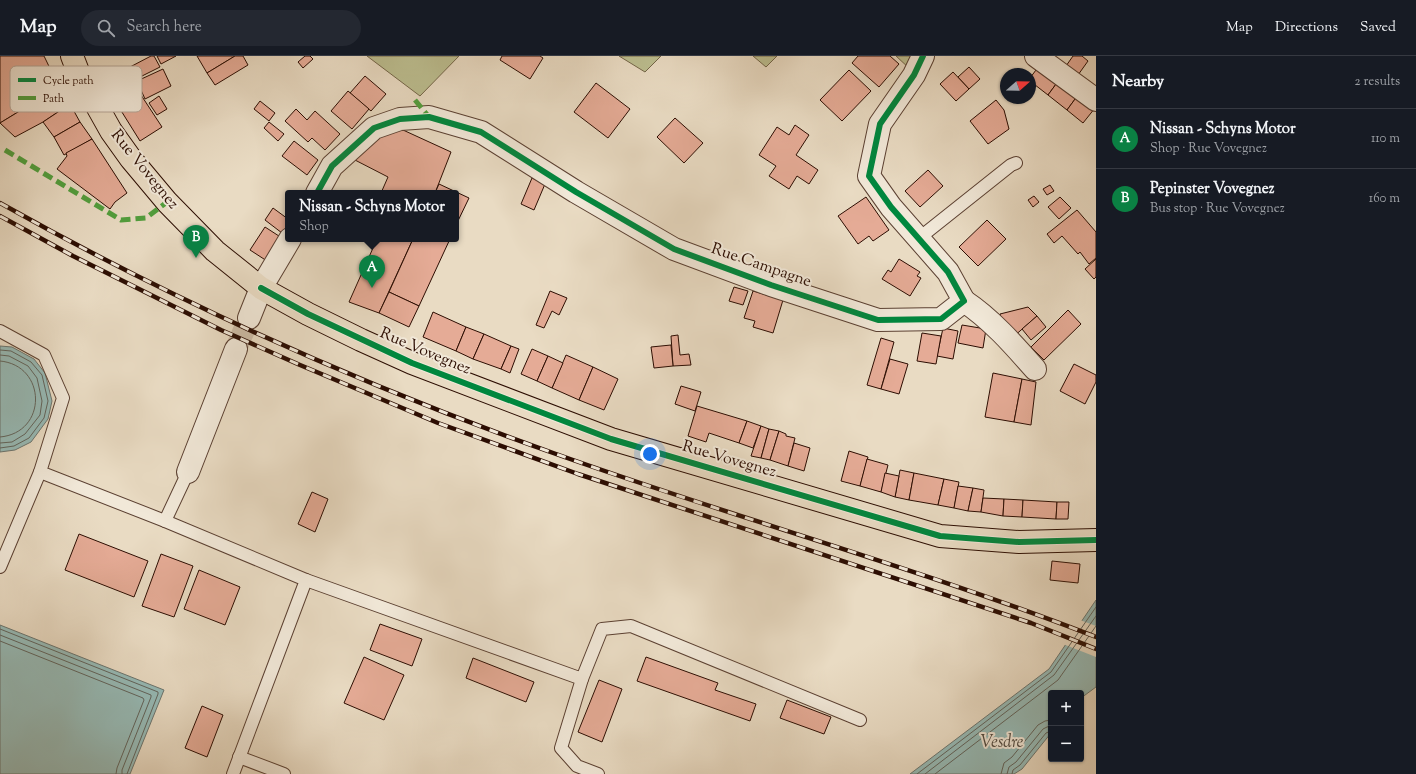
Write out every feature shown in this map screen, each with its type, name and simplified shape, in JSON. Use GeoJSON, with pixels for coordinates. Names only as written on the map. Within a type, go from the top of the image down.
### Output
{"type":"FeatureCollection","features":[{"type":"Feature","properties":{"kind":"main road","name":"Rue Vovegnez"},"geometry":{"type":"LineString","coordinates":[[72,56],[76,66]]}},
{"type":"Feature","properties":{"kind":"main road","name":"Rue Vovegnez"},"geometry":{"type":"LineString","coordinates":[[100,112],[111,131],[131,159],[167,202],[215,251],[261,288],[315,317],[412,363],[618,441],[940,536],[1019,542],[1096,540]]}},
{"type":"Feature","properties":{"kind":"street"},"geometry":{"type":"LineString","coordinates":[[923,56],[914,75],[880,124],[868,176],[891,207],[948,272],[964,301],[978,310],[1003,333],[1035,369]]}},
{"type":"Feature","properties":{"kind":"street"},"geometry":{"type":"LineString","coordinates":[[1036,56],[1096,100]]}},
{"type":"Feature","properties":{"kind":"street","name":"Rue Campagne"},"geometry":{"type":"LineString","coordinates":[[319,190],[332,166],[374,128],[400,119],[429,117],[480,132],[576,192],[674,249],[771,285],[878,320],[941,319],[964,301]]}},
{"type":"Feature","properties":{"kind":"street"},"geometry":{"type":"LineString","coordinates":[[249,318],[261,288],[288,242]]}},
{"type":"Feature","properties":{"kind":"street"},"geometry":{"type":"LineString","coordinates":[[188,472],[236,349]]}},
{"type":"Feature","properties":{"kind":"lane"},"geometry":{"type":"LineString","coordinates":[[918,239],[1011,165],[1016,163]]}},
{"type":"Feature","properties":{"kind":"lane"},"geometry":{"type":"LineString","coordinates":[[0,331],[44,355],[63,398],[40,472],[0,568]]}},
{"type":"Feature","properties":{"kind":"lane"},"geometry":{"type":"LineString","coordinates":[[40,472],[165,521],[306,580],[582,679]]}},
{"type":"Feature","properties":{"kind":"lane"},"geometry":{"type":"LineString","coordinates":[[165,521],[188,472]]}},
{"type":"Feature","properties":{"kind":"lane"},"geometry":{"type":"LineString","coordinates":[[233,774],[306,580]]}},
{"type":"Feature","properties":{"kind":"lane"},"geometry":{"type":"LineString","coordinates":[[598,774],[577,766],[561,748],[582,679],[602,629],[631,626],[860,720]]}},
{"type":"Feature","properties":{"kind":"lane"},"geometry":{"type":"LineString","coordinates":[[239,757],[284,774]]}},
{"type":"Feature","properties":{"kind":"green space"},"geometry":{"type":"Polygon","coordinates":[[[367,56],[459,56],[420,96],[367,56]]]}},
{"type":"Feature","properties":{"kind":"green space"},"geometry":{"type":"Polygon","coordinates":[[[619,56],[661,56],[645,72],[619,56]]]}},
{"type":"Feature","properties":{"kind":"green space"},"geometry":{"type":"Polygon","coordinates":[[[753,56],[777,56],[766,67],[753,56]]]}},
{"type":"Feature","properties":{"kind":"green space"},"geometry":{"type":"Polygon","coordinates":[[[896,56],[915,56],[910,69],[896,56]]]}},
{"type":"Feature","properties":{"kind":"water"},"geometry":{"type":"Polygon","coordinates":[[[0,346],[12,347],[34,359],[45,373],[52,401],[48,419],[31,442],[15,450],[0,452],[0,346]]]}},
{"type":"Feature","properties":{"kind":"water","name":"Vesdre"},"geometry":{"type":"Polygon","coordinates":[[[1096,600],[1096,687],[1084,696],[1084,690],[1048,690],[1048,737],[1022,769],[1014,774],[910,774],[1049,669],[1096,600]]]}},
{"type":"Feature","properties":{"kind":"water"},"geometry":{"type":"Polygon","coordinates":[[[0,625],[164,690],[130,774],[0,774],[0,625]]]}},
{"type":"Feature","properties":{"kind":"pier"},"geometry":{"type":"Polygon","coordinates":[[[1080,620],[1096,626],[1096,657],[1063,644],[1080,620]]]}},
{"type":"Feature","properties":{"kind":"building"},"geometry":{"type":"Polygon","coordinates":[[[0,56],[44,56],[49,66],[10,66],[10,112],[18,112],[0,123],[0,56]]]}},
{"type":"Feature","properties":{"kind":"building"},"geometry":{"type":"Polygon","coordinates":[[[151,56],[154,56],[160,67],[142,76],[142,66],[132,66],[151,56]]]}},
{"type":"Feature","properties":{"kind":"building"},"geometry":{"type":"Polygon","coordinates":[[[157,56],[176,56],[161,64],[157,56]]]}},
{"type":"Feature","properties":{"kind":"building"},"geometry":{"type":"Polygon","coordinates":[[[197,56],[235,56],[207,73],[197,56]]]}},
{"type":"Feature","properties":{"kind":"building"},"geometry":{"type":"Polygon","coordinates":[[[235,56],[243,56],[248,65],[215,85],[207,73],[235,56]]]}},
{"type":"Feature","properties":{"kind":"building"},"geometry":{"type":"Polygon","coordinates":[[[305,56],[310,56],[313,59],[303,68],[298,62],[305,56]]]}},
{"type":"Feature","properties":{"kind":"building"},"geometry":{"type":"Polygon","coordinates":[[[502,56],[540,56],[543,58],[530,79],[500,60],[502,56]]]}},
{"type":"Feature","properties":{"kind":"building"},"geometry":{"type":"Polygon","coordinates":[[[858,56],[890,56],[899,64],[879,87],[852,63],[858,56]]]}},
{"type":"Feature","properties":{"kind":"building"},"geometry":{"type":"Polygon","coordinates":[[[1073,56],[1082,56],[1088,61],[1078,75],[1066,66],[1073,56]]]}},
{"type":"Feature","properties":{"kind":"building"},"geometry":{"type":"Polygon","coordinates":[[[1039,66],[1059,80],[1048,95],[1036,86],[1036,70],[1039,66]]]}},
{"type":"Feature","properties":{"kind":"building"},"geometry":{"type":"Polygon","coordinates":[[[969,67],[980,79],[969,89],[958,77],[969,67]]]}},
{"type":"Feature","properties":{"kind":"building"},"geometry":{"type":"Polygon","coordinates":[[[163,69],[171,86],[145,99],[142,92],[142,79],[163,69]]]}},
{"type":"Feature","properties":{"kind":"building"},"geometry":{"type":"Polygon","coordinates":[[[849,70],[871,91],[842,121],[820,100],[849,70]]]}},
{"type":"Feature","properties":{"kind":"building"},"geometry":{"type":"Polygon","coordinates":[[[953,72],[969,89],[956,101],[940,84],[953,72]]]}},
{"type":"Feature","properties":{"kind":"building"},"geometry":{"type":"Polygon","coordinates":[[[365,76],[386,94],[371,111],[350,93],[365,76]]]}},
{"type":"Feature","properties":{"kind":"building"},"geometry":{"type":"Polygon","coordinates":[[[1059,80],[1078,95],[1067,110],[1048,95],[1059,80]]]}},
{"type":"Feature","properties":{"kind":"building"},"geometry":{"type":"Polygon","coordinates":[[[596,83],[630,109],[608,138],[574,112],[596,83]]]}},
{"type":"Feature","properties":{"kind":"building"},"geometry":{"type":"Polygon","coordinates":[[[348,91],[369,109],[352,129],[331,111],[348,91]]]}},
{"type":"Feature","properties":{"kind":"building"},"geometry":{"type":"Polygon","coordinates":[[[1078,95],[1095,108],[1083,123],[1067,110],[1078,95]]]}},
{"type":"Feature","properties":{"kind":"building"},"geometry":{"type":"Polygon","coordinates":[[[159,96],[167,109],[157,115],[149,103],[159,96]]]}},
{"type":"Feature","properties":{"kind":"building"},"geometry":{"type":"Polygon","coordinates":[[[142,97],[162,127],[140,141],[122,112],[142,112],[142,97]]]}},
{"type":"Feature","properties":{"kind":"building"},"geometry":{"type":"Polygon","coordinates":[[[996,100],[1004,110],[1009,129],[988,144],[970,121],[996,100]]]}},
{"type":"Feature","properties":{"kind":"building"},"geometry":{"type":"Polygon","coordinates":[[[260,101],[275,113],[269,121],[254,109],[260,101]]]}},
{"type":"Feature","properties":{"kind":"building"},"geometry":{"type":"Polygon","coordinates":[[[296,109],[307,120],[315,111],[340,134],[325,150],[312,138],[308,142],[285,121],[296,109]]]}},
{"type":"Feature","properties":{"kind":"building"},"geometry":{"type":"Polygon","coordinates":[[[18,112],[58,112],[15,137],[0,123],[18,112]]]}},
{"type":"Feature","properties":{"kind":"building"},"geometry":{"type":"Polygon","coordinates":[[[58,112],[74,112],[80,122],[54,137],[43,122],[58,112]]]}},
{"type":"Feature","properties":{"kind":"building"},"geometry":{"type":"Polygon","coordinates":[[[675,118],[703,143],[684,163],[657,137],[675,118]]]}},
{"type":"Feature","properties":{"kind":"building"},"geometry":{"type":"Polygon","coordinates":[[[80,122],[92,139],[64,155],[54,137],[80,122]]]}},
{"type":"Feature","properties":{"kind":"building"},"geometry":{"type":"Polygon","coordinates":[[[269,122],[284,134],[278,141],[264,128],[269,122]]]}},
{"type":"Feature","properties":{"kind":"building"},"geometry":{"type":"Polygon","coordinates":[[[795,125],[809,135],[796,155],[818,170],[809,184],[797,176],[789,189],[769,176],[776,166],[759,155],[777,127],[789,135],[795,125]]]}},
{"type":"Feature","properties":{"kind":"building"},"geometry":{"type":"Polygon","coordinates":[[[388,130],[403,130],[451,152],[436,190],[382,190],[388,177],[353,159],[388,130]]]}},
{"type":"Feature","properties":{"kind":"building"},"geometry":{"type":"Polygon","coordinates":[[[92,139],[127,193],[115,202],[110,209],[57,169],[67,156],[66,153],[92,139]]]}},
{"type":"Feature","properties":{"kind":"building"},"geometry":{"type":"Polygon","coordinates":[[[294,141],[318,160],[307,175],[282,156],[294,141]]]}},
{"type":"Feature","properties":{"kind":"building"},"geometry":{"type":"Polygon","coordinates":[[[928,170],[943,186],[920,207],[905,191],[928,170]]]}},
{"type":"Feature","properties":{"kind":"building"},"geometry":{"type":"Polygon","coordinates":[[[532,178],[545,184],[534,210],[521,204],[532,178]]]}},
{"type":"Feature","properties":{"kind":"building"},"geometry":{"type":"Polygon","coordinates":[[[439,184],[452,190],[436,190],[439,184]]]}},
{"type":"Feature","properties":{"kind":"building"},"geometry":{"type":"Polygon","coordinates":[[[1050,185],[1054,191],[1047,195],[1043,189],[1050,185]]]}},
{"type":"Feature","properties":{"kind":"building"},"geometry":{"type":"Polygon","coordinates":[[[459,193],[469,198],[459,219],[459,193]]]}},
{"type":"Feature","properties":{"kind":"building"},"geometry":{"type":"Polygon","coordinates":[[[1034,196],[1039,202],[1033,207],[1028,200],[1034,196]]]}},
{"type":"Feature","properties":{"kind":"building"},"geometry":{"type":"Polygon","coordinates":[[[866,197],[889,230],[873,241],[869,236],[858,244],[838,216],[866,197]]]}},
{"type":"Feature","properties":{"kind":"building"},"geometry":{"type":"Polygon","coordinates":[[[1060,197],[1071,208],[1059,219],[1048,207],[1060,197]]]}},
{"type":"Feature","properties":{"kind":"building"},"geometry":{"type":"Polygon","coordinates":[[[273,208],[285,217],[285,229],[282,233],[265,220],[273,208]]]}},
{"type":"Feature","properties":{"kind":"building"},"geometry":{"type":"Polygon","coordinates":[[[1077,210],[1096,232],[1096,258],[1089,264],[1080,252],[1078,254],[1062,236],[1054,243],[1047,234],[1077,210]]]}},
{"type":"Feature","properties":{"kind":"building"},"geometry":{"type":"Polygon","coordinates":[[[987,220],[1006,239],[978,266],[959,247],[987,220]]]}},
{"type":"Feature","properties":{"kind":"building"},"geometry":{"type":"Polygon","coordinates":[[[265,227],[282,238],[267,261],[250,250],[265,227]]]}},
{"type":"Feature","properties":{"kind":"building"},"geometry":{"type":"Polygon","coordinates":[[[376,242],[412,242],[379,313],[349,302],[376,242]]]}},
{"type":"Feature","properties":{"kind":"building"},"geometry":{"type":"Polygon","coordinates":[[[412,242],[449,242],[419,306],[389,292],[412,242]]]}},
{"type":"Feature","properties":{"kind":"building"},"geometry":{"type":"Polygon","coordinates":[[[899,259],[920,272],[917,276],[921,278],[910,296],[882,279],[888,270],[891,272],[899,259]]]}},
{"type":"Feature","properties":{"kind":"building"},"geometry":{"type":"Polygon","coordinates":[[[1096,259],[1096,277],[1094,279],[1085,269],[1096,259]]]}},
{"type":"Feature","properties":{"kind":"building"},"geometry":{"type":"Polygon","coordinates":[[[734,287],[748,291],[743,305],[729,301],[734,287]]]}},
{"type":"Feature","properties":{"kind":"building"},"geometry":{"type":"Polygon","coordinates":[[[550,291],[567,298],[559,315],[552,311],[544,328],[536,325],[550,291]]]}},
{"type":"Feature","properties":{"kind":"building"},"geometry":{"type":"Polygon","coordinates":[[[753,291],[783,300],[773,333],[753,327],[755,321],[744,318],[753,291]]]}},
{"type":"Feature","properties":{"kind":"building"},"geometry":{"type":"Polygon","coordinates":[[[389,292],[419,306],[409,327],[379,313],[389,292]]]}},
{"type":"Feature","properties":{"kind":"building"},"geometry":{"type":"Polygon","coordinates":[[[1028,307],[1037,316],[1012,338],[1004,328],[1000,314],[1028,307]]]}},
{"type":"Feature","properties":{"kind":"building"},"geometry":{"type":"Polygon","coordinates":[[[1068,310],[1081,324],[1044,360],[1031,347],[1068,310]]]}},
{"type":"Feature","properties":{"kind":"building"},"geometry":{"type":"Polygon","coordinates":[[[433,312],[466,327],[456,351],[423,337],[433,312]]]}},
{"type":"Feature","properties":{"kind":"building"},"geometry":{"type":"Polygon","coordinates":[[[1037,316],[1046,327],[1031,340],[1022,329],[1037,316]]]}},
{"type":"Feature","properties":{"kind":"building"},"geometry":{"type":"Polygon","coordinates":[[[962,325],[986,329],[983,348],[958,343],[962,325]]]}},
{"type":"Feature","properties":{"kind":"building"},"geometry":{"type":"Polygon","coordinates":[[[466,327],[484,334],[473,359],[456,351],[466,327]]]}},
{"type":"Feature","properties":{"kind":"building"},"geometry":{"type":"Polygon","coordinates":[[[943,328],[958,331],[953,359],[937,356],[943,328]]]}},
{"type":"Feature","properties":{"kind":"building"},"geometry":{"type":"Polygon","coordinates":[[[922,333],[941,336],[936,364],[917,361],[922,333]]]}},
{"type":"Feature","properties":{"kind":"building"},"geometry":{"type":"Polygon","coordinates":[[[484,334],[511,346],[501,369],[473,359],[484,334]]]}},
{"type":"Feature","properties":{"kind":"building"},"geometry":{"type":"Polygon","coordinates":[[[678,335],[680,355],[689,354],[691,365],[673,366],[671,336],[678,335]]]}},
{"type":"Feature","properties":{"kind":"building"},"geometry":{"type":"Polygon","coordinates":[[[881,338],[894,342],[881,389],[867,385],[881,338]]]}},
{"type":"Feature","properties":{"kind":"building"},"geometry":{"type":"Polygon","coordinates":[[[671,345],[673,366],[654,368],[651,347],[671,345]]]}},
{"type":"Feature","properties":{"kind":"building"},"geometry":{"type":"Polygon","coordinates":[[[511,346],[519,349],[510,373],[501,369],[511,346]]]}},
{"type":"Feature","properties":{"kind":"building"},"geometry":{"type":"Polygon","coordinates":[[[532,349],[548,356],[537,381],[521,374],[532,349]]]}},
{"type":"Feature","properties":{"kind":"building"},"geometry":{"type":"Polygon","coordinates":[[[566,355],[593,367],[579,400],[552,388],[566,355]]]}},
{"type":"Feature","properties":{"kind":"building"},"geometry":{"type":"Polygon","coordinates":[[[548,356],[563,363],[552,388],[537,381],[548,356]]]}},
{"type":"Feature","properties":{"kind":"building"},"geometry":{"type":"Polygon","coordinates":[[[890,359],[908,364],[899,394],[881,389],[890,359]]]}},
{"type":"Feature","properties":{"kind":"building"},"geometry":{"type":"Polygon","coordinates":[[[1074,364],[1096,375],[1096,382],[1085,404],[1060,391],[1074,364]]]}},
{"type":"Feature","properties":{"kind":"building"},"geometry":{"type":"Polygon","coordinates":[[[593,367],[618,379],[604,410],[579,400],[593,367]]]}},
{"type":"Feature","properties":{"kind":"building"},"geometry":{"type":"Polygon","coordinates":[[[993,373],[1022,379],[1014,422],[985,417],[993,373]]]}},
{"type":"Feature","properties":{"kind":"building"},"geometry":{"type":"Polygon","coordinates":[[[1022,379],[1036,382],[1031,425],[1014,422],[1022,379]]]}},
{"type":"Feature","properties":{"kind":"building"},"geometry":{"type":"Polygon","coordinates":[[[681,386],[701,392],[695,411],[675,404],[681,386]]]}},
{"type":"Feature","properties":{"kind":"building"},"geometry":{"type":"Polygon","coordinates":[[[697,406],[747,421],[739,443],[709,433],[706,442],[688,436],[697,406]]]}},
{"type":"Feature","properties":{"kind":"building"},"geometry":{"type":"Polygon","coordinates":[[[747,421],[761,426],[753,448],[739,443],[747,421]]]}},
{"type":"Feature","properties":{"kind":"building"},"geometry":{"type":"Polygon","coordinates":[[[761,426],[769,429],[761,458],[751,456],[761,426]]]}},
{"type":"Feature","properties":{"kind":"building"},"geometry":{"type":"Polygon","coordinates":[[[769,429],[779,431],[770,460],[761,458],[769,429]]]}},
{"type":"Feature","properties":{"kind":"building"},"geometry":{"type":"Polygon","coordinates":[[[779,431],[786,434],[786,436],[795,438],[788,466],[770,460],[779,431]]]}},
{"type":"Feature","properties":{"kind":"building"},"geometry":{"type":"Polygon","coordinates":[[[794,443],[810,448],[804,471],[788,466],[794,443]]]}},
{"type":"Feature","properties":{"kind":"building"},"geometry":{"type":"Polygon","coordinates":[[[849,451],[868,457],[860,486],[841,481],[849,451]]]}},
{"type":"Feature","properties":{"kind":"building"},"geometry":{"type":"Polygon","coordinates":[[[867,459],[888,465],[881,492],[860,486],[867,459]]]}},
{"type":"Feature","properties":{"kind":"building"},"geometry":{"type":"Polygon","coordinates":[[[900,470],[914,473],[909,500],[895,497],[900,470]]]}},
{"type":"Feature","properties":{"kind":"building"},"geometry":{"type":"Polygon","coordinates":[[[885,473],[899,476],[895,497],[881,492],[885,473]]]}},
{"type":"Feature","properties":{"kind":"building"},"geometry":{"type":"Polygon","coordinates":[[[914,473],[944,479],[938,505],[909,500],[914,473]]]}},
{"type":"Feature","properties":{"kind":"building"},"geometry":{"type":"Polygon","coordinates":[[[944,479],[959,482],[954,508],[938,505],[944,479]]]}},
{"type":"Feature","properties":{"kind":"building"},"geometry":{"type":"Polygon","coordinates":[[[958,486],[973,488],[968,511],[954,508],[958,486]]]}},
{"type":"Feature","properties":{"kind":"building"},"geometry":{"type":"Polygon","coordinates":[[[973,488],[984,490],[981,512],[968,511],[973,488]]]}},
{"type":"Feature","properties":{"kind":"building"},"geometry":{"type":"Polygon","coordinates":[[[312,492],[328,499],[315,532],[298,524],[312,492]]]}},
{"type":"Feature","properties":{"kind":"building"},"geometry":{"type":"Polygon","coordinates":[[[983,498],[1004,499],[1003,516],[981,512],[983,498]]]}},
{"type":"Feature","properties":{"kind":"building"},"geometry":{"type":"Polygon","coordinates":[[[1004,499],[1023,500],[1022,517],[1003,516],[1004,499]]]}},
{"type":"Feature","properties":{"kind":"building"},"geometry":{"type":"Polygon","coordinates":[[[1023,500],[1057,502],[1056,519],[1022,517],[1023,500]]]}},
{"type":"Feature","properties":{"kind":"building"},"geometry":{"type":"Polygon","coordinates":[[[1057,502],[1069,502],[1068,519],[1056,519],[1057,502]]]}},
{"type":"Feature","properties":{"kind":"building"},"geometry":{"type":"Polygon","coordinates":[[[79,534],[148,561],[134,597],[65,570],[79,534]]]}},
{"type":"Feature","properties":{"kind":"building"},"geometry":{"type":"Polygon","coordinates":[[[161,554],[193,566],[174,617],[142,606],[161,554]]]}},
{"type":"Feature","properties":{"kind":"building"},"geometry":{"type":"Polygon","coordinates":[[[1052,561],[1080,564],[1078,583],[1050,580],[1052,561]]]}},
{"type":"Feature","properties":{"kind":"building"},"geometry":{"type":"Polygon","coordinates":[[[199,570],[240,587],[225,625],[184,609],[199,570]]]}},
{"type":"Feature","properties":{"kind":"building"},"geometry":{"type":"Polygon","coordinates":[[[380,624],[422,639],[412,666],[370,650],[380,624]]]}},
{"type":"Feature","properties":{"kind":"building"},"geometry":{"type":"Polygon","coordinates":[[[364,657],[404,675],[384,720],[344,703],[364,657]]]}},
{"type":"Feature","properties":{"kind":"building"},"geometry":{"type":"Polygon","coordinates":[[[646,657],[718,683],[715,690],[756,704],[750,721],[637,681],[646,657]]]}},
{"type":"Feature","properties":{"kind":"building"},"geometry":{"type":"Polygon","coordinates":[[[473,658],[534,682],[526,702],[466,678],[473,658]]]}},
{"type":"Feature","properties":{"kind":"building"},"geometry":{"type":"Polygon","coordinates":[[[599,680],[622,689],[602,742],[578,732],[599,680]]]}},
{"type":"Feature","properties":{"kind":"building"},"geometry":{"type":"Polygon","coordinates":[[[787,700],[831,717],[824,734],[780,718],[787,700]]]}},
{"type":"Feature","properties":{"kind":"building"},"geometry":{"type":"Polygon","coordinates":[[[202,706],[223,715],[207,757],[185,748],[202,706]]]}},
{"type":"Feature","properties":{"kind":"tunnel"},"geometry":{"type":"LineString","coordinates":[[236,349],[249,318]]}},
{"type":"Feature","properties":{"kind":"railway"},"geometry":{"type":"LineString","coordinates":[[0,203],[67,240],[204,308],[343,371],[413,400],[556,454],[691,500],[962,588],[1096,637]]}},
{"type":"Feature","properties":{"kind":"railway"},"geometry":{"type":"LineString","coordinates":[[0,216],[73,256],[221,330],[438,423],[578,474],[1031,623],[1096,649]]}},
{"type":"Feature","properties":{"kind":"marked path"},"geometry":{"type":"LineString","coordinates":[[415,100],[429,117]]}},
{"type":"Feature","properties":{"kind":"marked path"},"geometry":{"type":"LineString","coordinates":[[5,150],[121,220],[146,218],[167,202]]}},
{"type":"Feature","properties":{"kind":"cycle path"},"geometry":{"type":"LineString","coordinates":[[319,190],[332,166],[374,128],[400,119],[429,117],[481,132],[576,192],[674,249],[771,285],[878,320],[941,319],[964,301],[948,272],[891,207],[869,176],[880,124],[914,75],[923,56]]}},
{"type":"Feature","properties":{"kind":"cycle path"},"geometry":{"type":"LineString","coordinates":[[261,288],[308,314],[412,363],[611,439],[940,536],[1019,542],[1096,540]]}},
{"type":"Feature","properties":{"kind":"place","name":"Pepinster Vovegnez"},"geometry":{"type":"Point","coordinates":[196,258]}},
{"type":"Feature","properties":{"kind":"place","name":"Nissan - Schyns Motor"},"geometry":{"type":"Point","coordinates":[372,288]}}]}
